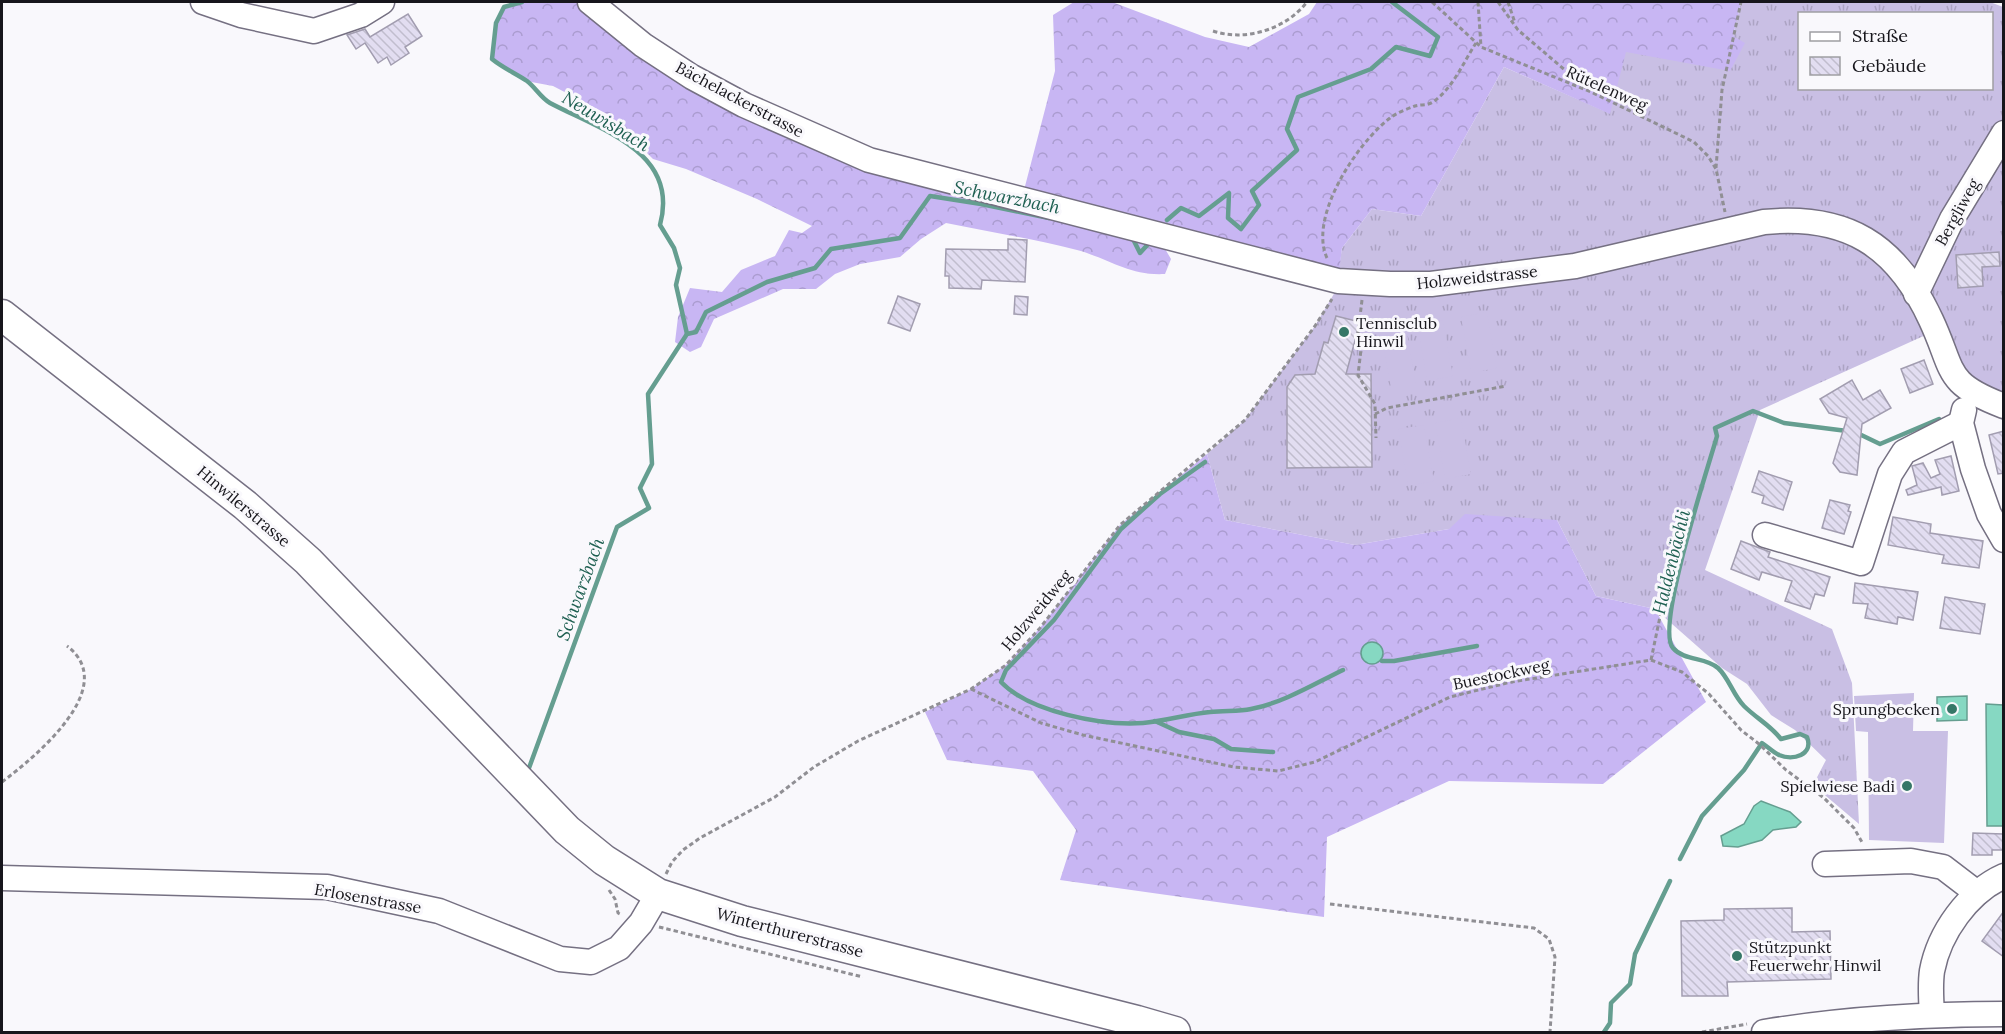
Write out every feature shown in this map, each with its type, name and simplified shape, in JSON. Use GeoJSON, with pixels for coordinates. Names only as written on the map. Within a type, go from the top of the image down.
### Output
{"type":"FeatureCollection","features":[{"type":"Feature","properties":{"kind":"main road","name":"Hinwilerstrasse"},"geometry":{"type":"LineString","coordinates":[[2,315],[245,505],[308,561],[463,724]]}},
{"type":"Feature","properties":{"kind":"main road","name":"Winterthurerstrasse"},"geometry":{"type":"LineString","coordinates":[[463,724],[567,830],[604,860],[658,894],[742,921],[1175,1032]]}},
{"type":"Feature","properties":{"kind":"street"},"geometry":{"type":"LineString","coordinates":[[203,2],[241,15],[314,31],[360,15],[382,2]]}},
{"type":"Feature","properties":{"kind":"street","name":"Bächelackerstrasse"},"geometry":{"type":"LineString","coordinates":[[590,2],[644,45],[692,77],[763,114],[869,160]]}},
{"type":"Feature","properties":{"kind":"street","name":"Bergliweg"},"geometry":{"type":"LineString","coordinates":[[1916,294],[1952,219],[2004,134]]}},
{"type":"Feature","properties":{"kind":"street","name":"Holzweidstrasse"},"geometry":{"type":"LineString","coordinates":[[869,160],[1333,279],[1363,283],[1431,284],[1575,266],[1641,253],[1728,229],[1794,220],[1844,228],[1861,235],[1882,251],[1916,294],[1931,320],[1949,367],[1969,390],[2004,406]]}},
{"type":"Feature","properties":{"kind":"street"},"geometry":{"type":"LineString","coordinates":[[1969,390],[1961,423],[1989,514],[2004,540]]}},
{"type":"Feature","properties":{"kind":"street"},"geometry":{"type":"LineString","coordinates":[[1765,535],[1861,563],[1890,474],[1904,452],[1961,423]]}},
{"type":"Feature","properties":{"kind":"street"},"geometry":{"type":"LineString","coordinates":[[1825,864],[1911,861],[1943,867],[1977,893]]}},
{"type":"Feature","properties":{"kind":"street"},"geometry":{"type":"LineString","coordinates":[[1932,1014],[1932,972],[1938,948],[1948,929],[1977,893],[2004,876]]}},
{"type":"Feature","properties":{"kind":"street","name":"Erlosenstrasse"},"geometry":{"type":"LineString","coordinates":[[2,878],[327,887],[440,912],[560,959],[591,962],[619,948],[641,923],[658,894]]}},
{"type":"Feature","properties":{"kind":"street"},"geometry":{"type":"LineString","coordinates":[[1759,1028],[1932,1014],[2004,1014]]}},
{"type":"Feature","properties":{"kind":"path"},"geometry":{"type":"LineString","coordinates":[[1213,32],[1241,36],[1258,33],[1276,26],[1307,2]]}},
{"type":"Feature","properties":{"kind":"path","name":"Rütelenweg"},"geometry":{"type":"LineString","coordinates":[[1432,2],[1481,47],[1591,92],[1685,137],[1708,156],[1716,169],[1728,229]]}},
{"type":"Feature","properties":{"kind":"path"},"geometry":{"type":"LineString","coordinates":[[1478,2],[1481,47]]}},
{"type":"Feature","properties":{"kind":"path"},"geometry":{"type":"LineString","coordinates":[[1498,2],[1518,30],[1564,73],[1591,92]]}},
{"type":"Feature","properties":{"kind":"path"},"geometry":{"type":"LineString","coordinates":[[1508,2],[1518,30]]}},
{"type":"Feature","properties":{"kind":"path"},"geometry":{"type":"LineString","coordinates":[[1716,169],[1722,90],[1741,2]]}},
{"type":"Feature","properties":{"kind":"path"},"geometry":{"type":"LineString","coordinates":[[1333,279],[1322,243],[1328,210],[1342,174],[1360,146],[1389,119],[1415,106],[1429,104],[1450,86],[1476,43]]}},
{"type":"Feature","properties":{"kind":"path","name":"Holzweidweg"},"geometry":{"type":"LineString","coordinates":[[658,894],[672,862],[700,838],[775,798],[814,767],[858,741],[971,689],[1006,664],[1040,628],[1120,525],[1245,420],[1330,303],[1333,279]]}},
{"type":"Feature","properties":{"kind":"path"},"geometry":{"type":"LineString","coordinates":[[1363,283],[1358,333],[1362,341],[1358,375],[1375,404],[1377,438]]}},
{"type":"Feature","properties":{"kind":"path"},"geometry":{"type":"LineString","coordinates":[[1375,414],[1387,408],[1506,386]]}},
{"type":"Feature","properties":{"kind":"path"},"geometry":{"type":"LineString","coordinates":[[1661,612],[1651,660],[1682,672],[1709,694],[1741,730],[1786,770],[1824,798],[1861,837],[1867,863]]}},
{"type":"Feature","properties":{"kind":"path"},"geometry":{"type":"LineString","coordinates":[[2,782],[61,730],[78,704],[85,672],[79,655],[67,646]]}},
{"type":"Feature","properties":{"kind":"path","name":"Buestockweg"},"geometry":{"type":"LineString","coordinates":[[971,689],[1041,723],[1083,735],[1234,766],[1278,771],[1315,762],[1450,697],[1511,682],[1651,660]]}},
{"type":"Feature","properties":{"kind":"path"},"geometry":{"type":"LineString","coordinates":[[1330,904],[1534,928],[1549,939],[1555,957],[1550,1032]]}},
{"type":"Feature","properties":{"kind":"path"},"geometry":{"type":"LineString","coordinates":[[658,932],[663,928]]}},
{"type":"Feature","properties":{"kind":"path"},"geometry":{"type":"LineString","coordinates":[[1702,1032],[1759,1028]]}},
{"type":"Feature","properties":{"kind":"green space"},"geometry":{"type":"Polygon","coordinates":[[[522,2],[590,2],[821,141],[1158,237],[1171,259],[1165,274],[1130,270],[1077,250],[946,223],[921,239],[900,257],[860,264],[835,274],[816,289],[783,289],[714,319],[701,347],[690,352],[675,342],[678,317],[690,288],[722,292],[741,270],[775,256],[789,230],[802,233],[812,226],[757,199],[686,169],[653,159],[609,115],[553,86],[526,81],[492,59],[496,23],[504,7],[522,2]]]}},
{"type":"Feature","properties":{"kind":"green space"},"geometry":{"type":"Polygon","coordinates":[[[1074,2],[1112,2],[1205,37],[1249,47],[1309,14],[1317,2],[1741,2],[1733,36],[1745,43],[1730,71],[1626,52],[1610,114],[1504,67],[1421,216],[1372,209],[1342,248],[1338,281],[1023,194],[1055,71],[1053,15],[1074,2]]]}},
{"type":"Feature","properties":{"kind":"green space"},"geometry":{"type":"Polygon","coordinates":[[[1741,2],[1990,2],[2003,7],[2003,412],[1928,334],[1760,410],[1705,570],[1832,629],[1852,683],[1859,824],[1813,785],[1826,760],[1795,730],[1771,715],[1747,684],[1722,668],[1655,609],[1596,596],[1557,520],[1449,529],[1355,545],[1225,520],[1207,454],[1245,420],[1315,326],[1335,292],[1342,248],[1372,209],[1421,216],[1504,67],[1609,113],[1625,52],[1733,36],[1741,2]]]}},
{"type":"Feature","properties":{"kind":"green space"},"geometry":{"type":"Polygon","coordinates":[[[1487,312],[1497,368],[1471,373],[1461,317],[1487,312]]]}},
{"type":"Feature","properties":{"kind":"green space"},"geometry":{"type":"Polygon","coordinates":[[[1443,320],[1453,376],[1427,381],[1417,324],[1443,320]]]}},
{"type":"Feature","properties":{"kind":"green space"},"geometry":{"type":"Polygon","coordinates":[[[1406,327],[1416,383],[1391,388],[1380,331],[1406,327]]]}},
{"type":"Feature","properties":{"kind":"green space"},"geometry":{"type":"Polygon","coordinates":[[[1461,418],[1471,474],[1445,479],[1435,423],[1461,418]]]}},
{"type":"Feature","properties":{"kind":"green space"},"geometry":{"type":"Polygon","coordinates":[[[1424,425],[1434,481],[1408,486],[1398,429],[1424,425]]]}},
{"type":"Feature","properties":{"kind":"green space"},"geometry":{"type":"Polygon","coordinates":[[[1207,454],[1225,520],[1355,545],[1449,529],[1465,514],[1557,520],[1596,596],[1655,609],[1706,702],[1603,784],[1449,781],[1327,837],[1324,917],[1060,880],[1076,830],[1033,771],[947,760],[925,712],[971,689],[1006,665],[1040,628],[1120,525],[1207,454]]]}},
{"type":"Feature","properties":{"kind":"green space","name":"Spielwiese Badi"},"geometry":{"type":"Polygon","coordinates":[[[1914,693],[1913,731],[1948,731],[1944,843],[1869,840],[1868,732],[1856,731],[1854,696],[1914,693]]]}},
{"type":"Feature","properties":{"kind":"shaded area"},"geometry":{"type":"Polygon","coordinates":[[[1372,642],[1380,645],[1383,653],[1380,661],[1372,664],[1364,661],[1361,653],[1364,645],[1372,642]]]}},
{"type":"Feature","properties":{"kind":"shaded area","name":"Sprungbecken"},"geometry":{"type":"Polygon","coordinates":[[[1967,696],[1967,720],[1937,721],[1937,697],[1967,696]]]}},
{"type":"Feature","properties":{"kind":"shaded area"},"geometry":{"type":"Polygon","coordinates":[[[1986,704],[2003,705],[2003,826],[1987,826],[1986,704]]]}},
{"type":"Feature","properties":{"kind":"shaded area"},"geometry":{"type":"Polygon","coordinates":[[[1761,801],[1790,812],[1801,822],[1796,827],[1773,830],[1762,840],[1738,847],[1723,846],[1721,836],[1744,824],[1754,806],[1761,801]]]}},
{"type":"Feature","properties":{"kind":"building"},"geometry":{"type":"Polygon","coordinates":[[[408,14],[422,36],[405,47],[409,53],[391,65],[387,57],[378,63],[365,43],[356,49],[347,35],[365,29],[370,37],[408,14]]]}},
{"type":"Feature","properties":{"kind":"building"},"geometry":{"type":"Polygon","coordinates":[[[1008,239],[1027,240],[1025,282],[982,280],[981,289],[949,288],[949,276],[945,276],[946,249],[1008,250],[1008,239]]]}},
{"type":"Feature","properties":{"kind":"building"},"geometry":{"type":"Polygon","coordinates":[[[1999,252],[2000,266],[1982,267],[1983,286],[1958,288],[1956,255],[1999,252]]]}},
{"type":"Feature","properties":{"kind":"building"},"geometry":{"type":"Polygon","coordinates":[[[898,296],[920,304],[910,331],[888,323],[898,296]]]}},
{"type":"Feature","properties":{"kind":"building"},"geometry":{"type":"Polygon","coordinates":[[[1015,296],[1028,297],[1027,315],[1014,314],[1015,296]]]}},
{"type":"Feature","properties":{"kind":"building"},"geometry":{"type":"Polygon","coordinates":[[[1336,316],[1360,322],[1346,374],[1371,374],[1372,467],[1287,468],[1287,387],[1295,375],[1315,374],[1324,342],[1328,343],[1336,316]]]}},
{"type":"Feature","properties":{"kind":"building"},"geometry":{"type":"Polygon","coordinates":[[[1924,360],[1933,384],[1910,393],[1901,369],[1924,360]]]}},
{"type":"Feature","properties":{"kind":"building"},"geometry":{"type":"Polygon","coordinates":[[[1852,380],[1863,400],[1880,390],[1891,408],[1862,424],[1857,475],[1840,472],[1833,463],[1847,418],[1829,413],[1820,399],[1852,380]]]}},
{"type":"Feature","properties":{"kind":"building"},"geometry":{"type":"Polygon","coordinates":[[[2004,431],[2004,473],[1998,474],[1989,435],[2004,431]]]}},
{"type":"Feature","properties":{"kind":"building"},"geometry":{"type":"Polygon","coordinates":[[[1951,456],[1959,491],[1942,495],[1941,487],[1908,495],[1906,490],[1917,485],[1912,466],[1923,463],[1931,478],[1940,474],[1935,460],[1951,456]]]}},
{"type":"Feature","properties":{"kind":"building"},"geometry":{"type":"Polygon","coordinates":[[[1759,471],[1792,482],[1783,510],[1762,503],[1764,496],[1752,492],[1759,471]]]}},
{"type":"Feature","properties":{"kind":"building"},"geometry":{"type":"Polygon","coordinates":[[[1830,500],[1850,505],[1848,511],[1851,512],[1844,534],[1822,528],[1830,500]]]}},
{"type":"Feature","properties":{"kind":"building"},"geometry":{"type":"Polygon","coordinates":[[[1893,517],[1931,524],[1930,533],[1983,541],[1979,568],[1942,563],[1944,555],[1888,545],[1893,517]]]}},
{"type":"Feature","properties":{"kind":"building"},"geometry":{"type":"Polygon","coordinates":[[[1741,541],[1770,552],[1768,557],[1830,577],[1824,596],[1815,594],[1810,609],[1785,601],[1792,581],[1762,572],[1759,580],[1731,569],[1741,541]]]}},
{"type":"Feature","properties":{"kind":"building"},"geometry":{"type":"Polygon","coordinates":[[[1855,583],[1918,592],[1913,620],[1898,617],[1897,624],[1865,618],[1868,604],[1853,603],[1855,583]]]}},
{"type":"Feature","properties":{"kind":"building"},"geometry":{"type":"Polygon","coordinates":[[[1945,597],[1985,604],[1980,634],[1940,628],[1945,597]]]}},
{"type":"Feature","properties":{"kind":"building"},"geometry":{"type":"Polygon","coordinates":[[[1973,833],[2003,834],[2003,850],[1992,850],[1992,855],[1972,855],[1973,833]]]}},
{"type":"Feature","properties":{"kind":"building","name":"Stützpunkt Feuerwehr Hinwil"},"geometry":{"type":"Polygon","coordinates":[[[1792,908],[1792,932],[1830,931],[1831,979],[1727,982],[1728,996],[1682,996],[1681,921],[1724,920],[1724,909],[1792,908]]]}},
{"type":"Feature","properties":{"kind":"building"},"geometry":{"type":"Polygon","coordinates":[[[2004,911],[2004,957],[1982,941],[2004,911]]]}},
{"type":"Feature","properties":{"kind":"waterway","name":"Neuwisbach"},"geometry":{"type":"LineString","coordinates":[[522,2],[504,7],[496,23],[492,59],[527,81],[547,101],[612,134],[632,147],[647,161],[658,179],[663,200],[660,225],[674,248],[680,268],[676,285],[687,334]]}},
{"type":"Feature","properties":{"kind":"waterway","name":"Schwarzbach"},"geometry":{"type":"LineString","coordinates":[[1167,220],[1181,208],[1199,216],[1229,193],[1228,218],[1241,229],[1259,205],[1252,191],[1297,150],[1287,129],[1298,97],[1371,69],[1396,47],[1430,56],[1438,37],[1392,2]]}},
{"type":"Feature","properties":{"kind":"waterway","name":"Schwarzbach"},"geometry":{"type":"LineString","coordinates":[[529,768],[617,527],[649,508],[640,488],[652,464],[648,394],[687,334],[696,332],[706,312],[767,282],[815,268],[831,249],[900,238],[930,196],[1049,218]]}},
{"type":"Feature","properties":{"kind":"waterway","name":"Schwarzbach"},"geometry":{"type":"LineString","coordinates":[[1132,237],[1140,253],[1150,242]]}},
{"type":"Feature","properties":{"kind":"waterway","name":"Haldenbächli"},"geometry":{"type":"LineString","coordinates":[[1680,859],[1702,816],[1744,770],[1762,743],[1785,757],[1796,757],[1808,748],[1807,737],[1800,734],[1781,739],[1744,706],[1718,668],[1683,655],[1673,648],[1669,634],[1671,611],[1685,546],[1717,436],[1715,428],[1753,411],[1784,423],[1847,431]]}},
{"type":"Feature","properties":{"kind":"waterway"},"geometry":{"type":"LineString","coordinates":[[1855,432],[1880,444],[1939,419]]}},
{"type":"Feature","properties":{"kind":"waterway"},"geometry":{"type":"LineString","coordinates":[[1205,462],[1160,494],[1121,529],[1054,620],[1006,670],[1001,682],[1030,701],[1068,715],[1108,722],[1143,723],[1263,706],[1343,670]]}},
{"type":"Feature","properties":{"kind":"waterway"},"geometry":{"type":"LineString","coordinates":[[1382,661],[1394,661],[1477,646]]}},
{"type":"Feature","properties":{"kind":"waterway"},"geometry":{"type":"LineString","coordinates":[[1155,721],[1179,732],[1214,739],[1231,749],[1273,752]]}},
{"type":"Feature","properties":{"kind":"waterway","name":"Haldenbächli"},"geometry":{"type":"LineString","coordinates":[[1604,1032],[1610,1023],[1611,1003],[1630,984],[1635,954],[1670,881]]}},
{"type":"Feature","properties":{"kind":"place","name":"Tennisclub Hinwil"},"geometry":{"type":"Point","coordinates":[1344,332]}},
{"type":"Feature","properties":{"kind":"place","name":"Sprungbecken"},"geometry":{"type":"Point","coordinates":[1952,709]}},
{"type":"Feature","properties":{"kind":"place","name":"Spielwiese Badi"},"geometry":{"type":"Point","coordinates":[1907,786]}},
{"type":"Feature","properties":{"kind":"place","name":"Stützpunkt Feuerwehr Hinwil"},"geometry":{"type":"Point","coordinates":[1737,956]}}]}
